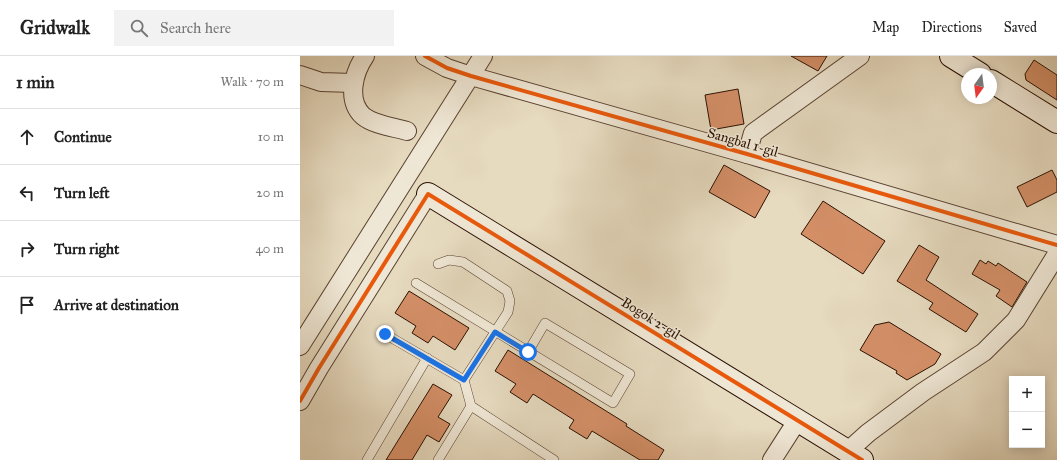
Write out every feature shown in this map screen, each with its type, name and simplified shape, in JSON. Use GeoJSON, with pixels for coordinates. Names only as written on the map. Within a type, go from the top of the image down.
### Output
{"type":"FeatureCollection","features":[{"type":"Feature","properties":{"kind":"street"},"geometry":{"type":"LineString","coordinates":[[365,56],[358,66],[353,83],[356,103],[363,115],[379,124],[406,131]]}},
{"type":"Feature","properties":{"kind":"street","name":"Sangbal 1-gil"},"geometry":{"type":"LineString","coordinates":[[425,56],[447,68],[471,76],[747,154],[1057,245]]}},
{"type":"Feature","properties":{"kind":"street"},"geometry":{"type":"LineString","coordinates":[[300,346],[483,56]]}},
{"type":"Feature","properties":{"kind":"street"},"geometry":{"type":"LineString","coordinates":[[747,154],[753,132],[860,56]]}},
{"type":"Feature","properties":{"kind":"street"},"geometry":{"type":"LineString","coordinates":[[951,56],[970,68]]}},
{"type":"Feature","properties":{"kind":"street"},"geometry":{"type":"LineString","coordinates":[[300,75],[321,82],[353,83]]}},
{"type":"Feature","properties":{"kind":"street"},"geometry":{"type":"LineString","coordinates":[[997,85],[1057,122]]}},
{"type":"Feature","properties":{"kind":"street"},"geometry":{"type":"LineString","coordinates":[[300,401],[428,194]]}},
{"type":"Feature","properties":{"kind":"street","name":"Bogok 2-gil"},"geometry":{"type":"LineString","coordinates":[[428,194],[855,456]]}},
{"type":"Feature","properties":{"kind":"street"},"geometry":{"type":"LineString","coordinates":[[855,456],[868,433],[923,392],[984,352],[1016,320],[1057,254]]}},
{"type":"Feature","properties":{"kind":"street"},"geometry":{"type":"LineString","coordinates":[[772,460],[797,421]]}},
{"type":"Feature","properties":{"kind":"lane"},"geometry":{"type":"LineString","coordinates":[[438,264],[449,260],[463,262],[507,291],[510,301],[508,312],[464,380]]}},
{"type":"Feature","properties":{"kind":"lane"},"geometry":{"type":"LineString","coordinates":[[416,283],[495,332],[528,352],[613,403],[630,374],[545,323],[528,352]]}},
{"type":"Feature","properties":{"kind":"lane"},"geometry":{"type":"LineString","coordinates":[[385,334],[464,380],[471,406],[554,460]]}},
{"type":"Feature","properties":{"kind":"lane"},"geometry":{"type":"LineString","coordinates":[[367,460],[427,358]]}},
{"type":"Feature","properties":{"kind":"lane"},"geometry":{"type":"LineString","coordinates":[[438,460],[471,406]]}},
{"type":"Feature","properties":{"kind":"building"},"geometry":{"type":"Polygon","coordinates":[[[791,56],[827,56],[818,71],[791,56]]]}},
{"type":"Feature","properties":{"kind":"building"},"geometry":{"type":"Polygon","coordinates":[[[1034,60],[1057,75],[1057,100],[1026,80],[1025,74],[1034,60]]]}},
{"type":"Feature","properties":{"kind":"building"},"geometry":{"type":"Polygon","coordinates":[[[738,89],[744,124],[711,130],[705,95],[738,89]]]}},
{"type":"Feature","properties":{"kind":"building"},"geometry":{"type":"Polygon","coordinates":[[[724,165],[770,191],[755,218],[709,192],[724,165]]]}},
{"type":"Feature","properties":{"kind":"building"},"geometry":{"type":"Polygon","coordinates":[[[1052,170],[1057,180],[1057,192],[1027,207],[1017,187],[1052,170]]]}},
{"type":"Feature","properties":{"kind":"building"},"geometry":{"type":"Polygon","coordinates":[[[823,201],[885,241],[863,274],[801,234],[823,201]]]}},
{"type":"Feature","properties":{"kind":"building"},"geometry":{"type":"Polygon","coordinates":[[[919,245],[939,257],[926,280],[978,314],[966,332],[929,309],[933,303],[897,281],[919,245]]]}},
{"type":"Feature","properties":{"kind":"building"},"geometry":{"type":"Polygon","coordinates":[[[980,260],[986,264],[988,261],[996,266],[998,263],[1027,282],[1012,307],[996,296],[1000,290],[972,274],[980,260]]]}},
{"type":"Feature","properties":{"kind":"building"},"geometry":{"type":"Polygon","coordinates":[[[409,291],[469,328],[455,350],[433,336],[428,343],[412,333],[416,326],[395,313],[409,291]]]}},
{"type":"Feature","properties":{"kind":"building"},"geometry":{"type":"Polygon","coordinates":[[[889,322],[941,354],[935,364],[907,380],[896,373],[897,371],[860,350],[875,325],[889,322]]]}},
{"type":"Feature","properties":{"kind":"building"},"geometry":{"type":"Polygon","coordinates":[[[508,350],[627,424],[626,426],[664,450],[658,460],[640,460],[592,431],[587,439],[569,428],[574,420],[533,394],[527,403],[510,392],[516,384],[495,371],[508,350]]]}},
{"type":"Feature","properties":{"kind":"building"},"geometry":{"type":"Polygon","coordinates":[[[433,384],[452,395],[438,417],[450,424],[439,442],[427,435],[412,460],[386,460],[433,384]]]}},
{"type":"Feature","properties":{"kind":"cycle path"},"geometry":{"type":"LineString","coordinates":[[425,56],[447,68],[471,76],[747,154],[1057,245]]}},
{"type":"Feature","properties":{"kind":"cycle path"},"geometry":{"type":"LineString","coordinates":[[300,401],[428,194],[862,460]]}},
{"type":"Feature","properties":{"kind":"route"},"geometry":{"type":"LineString","coordinates":[[385,334],[464,380],[495,332],[528,352]]}}]}
